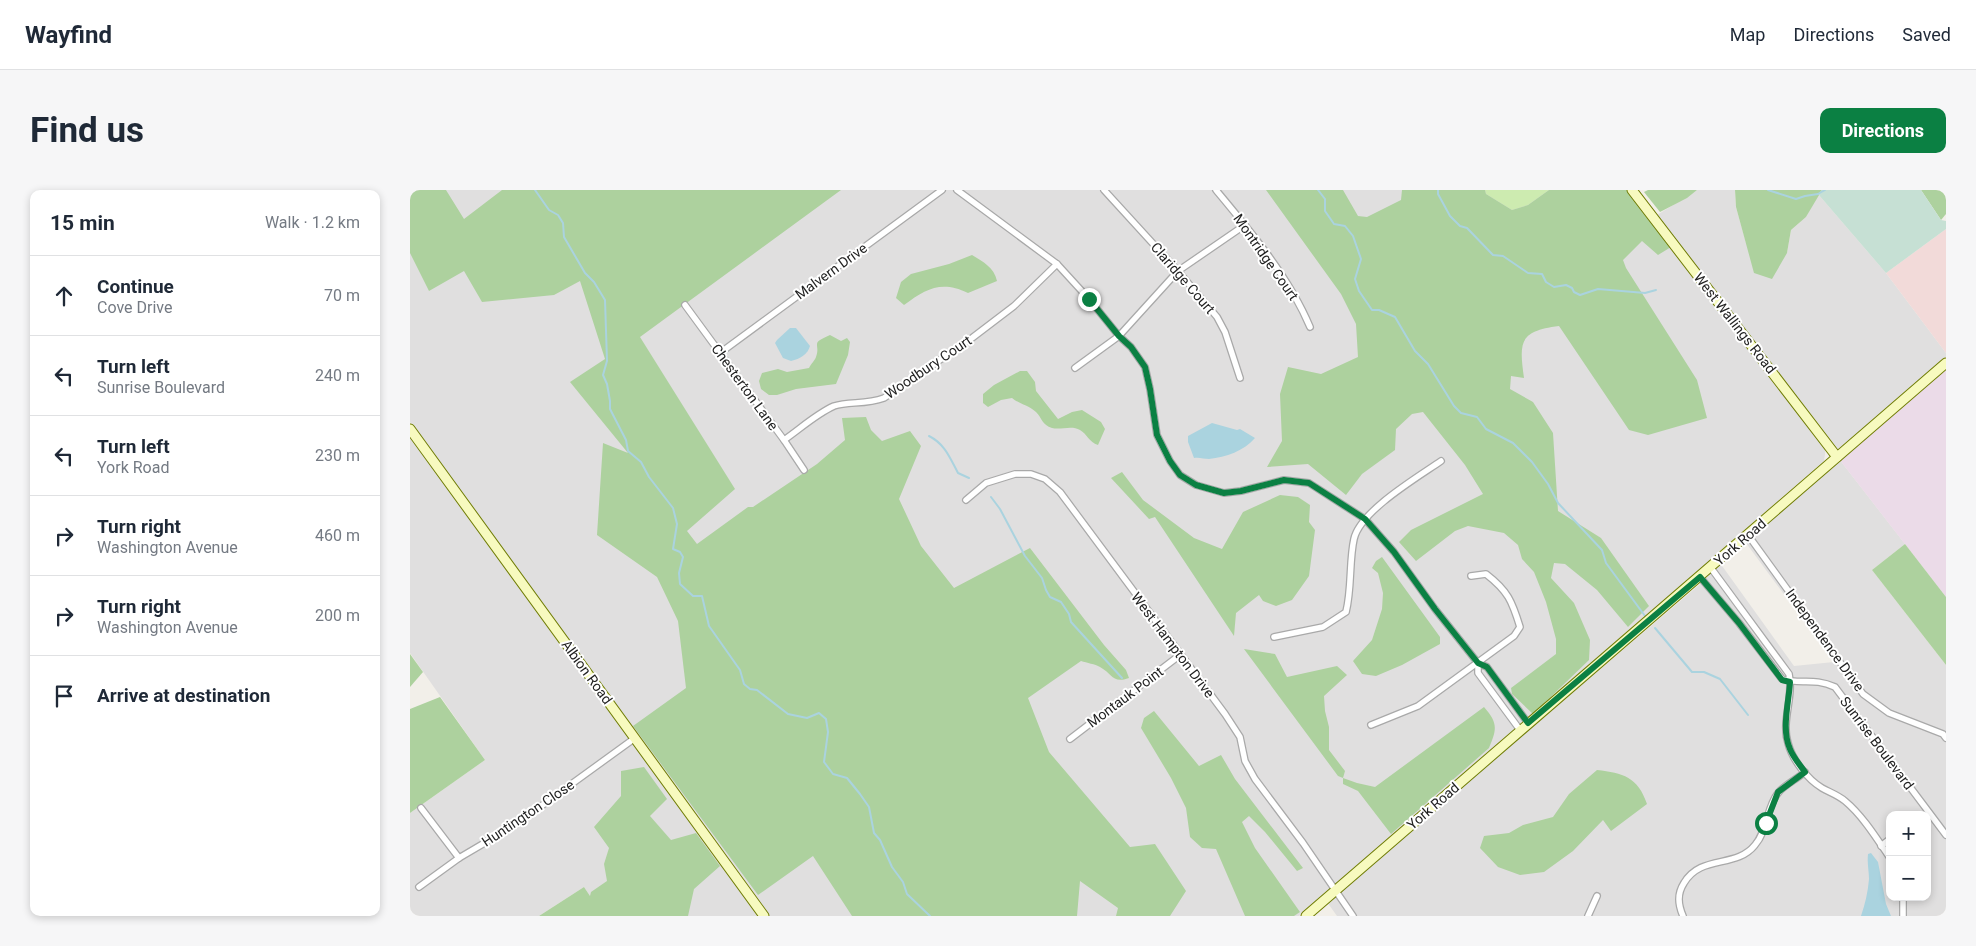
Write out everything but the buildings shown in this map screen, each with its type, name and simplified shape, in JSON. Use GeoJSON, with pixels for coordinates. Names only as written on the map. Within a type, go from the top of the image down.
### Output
{"type":"FeatureCollection","features":[{"type":"Feature","properties":{"kind":"street","name":"Malvern Drive"},"geometry":{"type":"LineString","coordinates":[[720,353],[942,190]]}},
{"type":"Feature","properties":{"kind":"street"},"geometry":{"type":"LineString","coordinates":[[957,190],[1057,264],[1119,336],[1131,347],[1145,367],[1157,435],[1170,461],[1180,475],[1196,485],[1224,493],[1241,491],[1284,480],[1309,483],[1365,519],[1394,552],[1435,609],[1478,663],[1487,667],[1528,723]]}},
{"type":"Feature","properties":{"kind":"street","name":"Claridge Court"},"geometry":{"type":"LineString","coordinates":[[1104,190],[1217,317],[1225,332],[1240,378]]}},
{"type":"Feature","properties":{"kind":"street","name":"Montridge Court"},"geometry":{"type":"LineString","coordinates":[[1216,190],[1245,225],[1276,269],[1305,314],[1310,327]]}},
{"type":"Feature","properties":{"kind":"street","name":"West Wallings Road"},"geometry":{"type":"LineString","coordinates":[[1632,190],[1837,457]]}},
{"type":"Feature","properties":{"kind":"street"},"geometry":{"type":"LineString","coordinates":[[1075,368],[1119,336],[1178,271],[1245,225]]}},
{"type":"Feature","properties":{"kind":"street","name":"Woodbury Court"},"geometry":{"type":"LineString","coordinates":[[784,440],[821,413],[835,406],[872,402],[884,398],[972,338],[1014,306],[1057,264]]}},
{"type":"Feature","properties":{"kind":"street","name":"Chesterton Lane"},"geometry":{"type":"LineString","coordinates":[[685,305],[804,470]]}},
{"type":"Feature","properties":{"kind":"street","name":"York Road"},"geometry":{"type":"LineString","coordinates":[[1306,916],[1946,363]]}},
{"type":"Feature","properties":{"kind":"street","name":"Albion Road"},"geometry":{"type":"LineString","coordinates":[[410,428],[764,916]]}},
{"type":"Feature","properties":{"kind":"street"},"geometry":{"type":"LineString","coordinates":[[1274,637],[1323,627],[1346,612],[1350,597],[1354,538],[1365,519],[1385,501],[1441,461]]}},
{"type":"Feature","properties":{"kind":"street","name":"West Hampton Drive"},"geometry":{"type":"LineString","coordinates":[[966,500],[986,483],[1015,474],[1031,474],[1045,479],[1060,492],[1225,714],[1240,737],[1245,761],[1255,779],[1354,916]]}},
{"type":"Feature","properties":{"kind":"street","name":"Independence Drive"},"geometry":{"type":"LineString","coordinates":[[1748,535],[1863,694],[1889,713],[1943,734],[1946,738]]}},
{"type":"Feature","properties":{"kind":"street"},"geometry":{"type":"LineString","coordinates":[[1710,568],[1787,670],[1790,682],[1786,725],[1787,741],[1790,750],[1812,780],[1844,800],[1888,856]]}},
{"type":"Feature","properties":{"kind":"street"},"geometry":{"type":"LineString","coordinates":[[1371,725],[1418,706],[1514,636],[1520,627],[1513,602],[1500,584],[1486,574],[1471,576]]}},
{"type":"Feature","properties":{"kind":"street"},"geometry":{"type":"LineString","coordinates":[[1700,577],[1739,623],[1782,680],[1790,682]]}},
{"type":"Feature","properties":{"kind":"street","name":"Montauk Point"},"geometry":{"type":"LineString","coordinates":[[1070,739],[1180,655]]}},
{"type":"Feature","properties":{"kind":"street"},"geometry":{"type":"LineString","coordinates":[[1478,663],[1478,673],[1520,730]]}},
{"type":"Feature","properties":{"kind":"street","name":"Sunrise Boulevard"},"geometry":{"type":"LineString","coordinates":[[1790,682],[1823,681],[1834,686],[1924,811]]}},
{"type":"Feature","properties":{"kind":"street","name":"Huntington Close"},"geometry":{"type":"LineString","coordinates":[[419,887],[459,858],[515,825],[635,738]]}},
{"type":"Feature","properties":{"kind":"street"},"geometry":{"type":"LineString","coordinates":[[1683,916],[1680,907],[1680,890],[1690,874],[1701,866],[1746,854],[1754,846],[1764,828],[1778,792],[1805,772]]}},
{"type":"Feature","properties":{"kind":"street"},"geometry":{"type":"LineString","coordinates":[[421,808],[459,858]]}},
{"type":"Feature","properties":{"kind":"street","name":"Sunrise Boulevard"},"geometry":{"type":"LineString","coordinates":[[1931,819],[1946,835]]}},
{"type":"Feature","properties":{"kind":"street"},"geometry":{"type":"LineString","coordinates":[[1881,846],[1886,842]]}},
{"type":"Feature","properties":{"kind":"street"},"geometry":{"type":"LineString","coordinates":[[1588,916],[1597,896]]}},
{"type":"Feature","properties":{"kind":"street"},"geometry":{"type":"LineString","coordinates":[[1903,901],[1904,916]]}},
{"type":"Feature","properties":{"kind":"shaded area"},"geometry":{"type":"Polygon","coordinates":[[[410,190],[1627,190],[1825,447],[1824,461],[1299,916],[768,916],[410,422],[410,190]]]}},
{"type":"Feature","properties":{"kind":"shaded area"},"geometry":{"type":"Polygon","coordinates":[[[1697,190],[1735,190],[1736,207],[1746,243],[1787,253],[1791,230],[1806,217],[1818,194],[1886,273],[1946,353],[1946,357],[1838,449],[1657,215],[1697,190]]]}},
{"type":"Feature","properties":{"kind":"shaded area"},"geometry":{"type":"Polygon","coordinates":[[[1946,229],[1946,353],[1886,273],[1946,229]]]}},
{"type":"Feature","properties":{"kind":"shaded area"},"geometry":{"type":"Polygon","coordinates":[[[1946,370],[1946,597],[1839,459],[1946,370]]]}},
{"type":"Feature","properties":{"kind":"shaded area"},"geometry":{"type":"Polygon","coordinates":[[[410,436],[759,916],[603,916],[584,887],[539,916],[410,916],[410,813],[485,760],[410,653],[410,436]]]}},
{"type":"Feature","properties":{"kind":"shaded area"},"geometry":{"type":"Polygon","coordinates":[[[1839,459],[1905,544],[1872,570],[1946,665],[1946,916],[1337,916],[1327,902],[1699,585],[1720,563],[1794,666],[1834,662],[1746,543],[1839,459]]]}},
{"type":"Feature","properties":{"kind":"green space"},"geometry":{"type":"Polygon","coordinates":[[[410,190],[446,190],[464,219],[502,190],[841,190],[640,337],[735,489],[687,531],[697,544],[748,507],[753,507],[817,464],[845,440],[842,418],[866,417],[871,430],[882,441],[910,431],[921,446],[899,499],[921,546],[954,588],[1030,548],[1104,645],[1126,670],[1129,678],[1119,680],[1098,666],[1081,661],[1028,698],[1049,752],[1130,847],[1155,844],[1186,891],[1170,916],[1116,916],[1118,908],[1080,881],[1077,916],[852,916],[813,856],[758,895],[633,726],[686,688],[678,621],[657,577],[597,535],[603,443],[628,453],[570,382],[605,359],[580,281],[554,295],[482,302],[464,271],[429,291],[410,253],[410,190]]]}},
{"type":"Feature","properties":{"kind":"green space"},"geometry":{"type":"Polygon","coordinates":[[[1266,190],[1343,190],[1358,216],[1367,217],[1401,200],[1402,190],[1485,190],[1486,194],[1512,210],[1528,205],[1549,190],[1627,190],[1671,247],[1658,255],[1642,241],[1623,260],[1626,268],[1697,380],[1707,418],[1648,435],[1629,430],[1559,326],[1536,331],[1529,335],[1522,347],[1524,378],[1511,376],[1510,389],[1533,402],[1553,433],[1558,511],[1601,538],[1649,606],[1628,627],[1597,590],[1565,564],[1554,563],[1551,578],[1574,603],[1590,640],[1589,660],[1533,714],[1512,694],[1511,688],[1556,654],[1556,639],[1546,602],[1534,572],[1522,559],[1518,545],[1504,533],[1468,526],[1455,531],[1416,561],[1399,542],[1411,530],[1483,494],[1465,465],[1423,412],[1412,414],[1396,429],[1395,450],[1362,474],[1346,495],[1308,464],[1267,467],[1282,441],[1280,394],[1288,367],[1321,374],[1358,357],[1356,324],[1341,294],[1266,190]]]}},
{"type":"Feature","properties":{"kind":"green space"},"geometry":{"type":"Polygon","coordinates":[[[1485,190],[1549,190],[1528,205],[1512,210],[1486,194],[1485,190]]]}},
{"type":"Feature","properties":{"kind":"green space"},"geometry":{"type":"Polygon","coordinates":[[[1648,190],[1697,190],[1687,198],[1660,212],[1644,192],[1648,190]]]}},
{"type":"Feature","properties":{"kind":"green space"},"geometry":{"type":"Polygon","coordinates":[[[1735,190],[1822,190],[1806,217],[1791,230],[1787,253],[1772,279],[1754,273],[1736,207],[1735,190]]]}},
{"type":"Feature","properties":{"kind":"green space"},"geometry":{"type":"Polygon","coordinates":[[[1822,190],[1921,190],[1941,220],[1946,221],[1946,229],[1886,273],[1818,194],[1822,190]]]}},
{"type":"Feature","properties":{"kind":"green space"},"geometry":{"type":"Polygon","coordinates":[[[1921,190],[1946,190],[1946,214],[1941,220],[1921,190]]]}},
{"type":"Feature","properties":{"kind":"green space"},"geometry":{"type":"Polygon","coordinates":[[[972,255],[991,268],[997,281],[968,293],[950,287],[934,288],[904,305],[896,298],[901,282],[911,274],[949,264],[972,255]]]}},
{"type":"Feature","properties":{"kind":"green space"},"geometry":{"type":"Polygon","coordinates":[[[830,335],[841,341],[847,338],[850,342],[848,355],[836,384],[796,389],[777,395],[769,395],[761,389],[759,381],[762,373],[778,369],[787,372],[809,368],[816,357],[818,342],[830,335]]]}},
{"type":"Feature","properties":{"kind":"green space"},"geometry":{"type":"Polygon","coordinates":[[[1020,371],[1027,371],[1035,382],[1036,391],[1058,419],[1072,412],[1082,410],[1101,422],[1105,429],[1098,445],[1077,429],[1049,427],[1036,412],[1012,398],[1001,400],[988,407],[983,403],[983,394],[994,385],[1020,371]]]}},
{"type":"Feature","properties":{"kind":"green space"},"geometry":{"type":"Polygon","coordinates":[[[1122,472],[1143,500],[1194,538],[1222,549],[1243,512],[1280,495],[1298,497],[1310,505],[1309,522],[1315,530],[1309,576],[1292,600],[1276,606],[1263,601],[1259,595],[1236,613],[1234,636],[1155,517],[1149,519],[1111,478],[1122,472]]]}},
{"type":"Feature","properties":{"kind":"green space"},"geometry":{"type":"Polygon","coordinates":[[[1905,544],[1946,597],[1946,665],[1872,570],[1905,544]]]}},
{"type":"Feature","properties":{"kind":"green space"},"geometry":{"type":"Polygon","coordinates":[[[1382,557],[1440,637],[1440,644],[1402,665],[1376,676],[1362,674],[1353,661],[1372,640],[1382,609],[1383,593],[1378,573],[1372,568],[1376,561],[1382,557]]]}},
{"type":"Feature","properties":{"kind":"green space"},"geometry":{"type":"Polygon","coordinates":[[[1244,649],[1275,654],[1287,677],[1337,666],[1347,675],[1324,696],[1329,727],[1329,750],[1345,771],[1343,778],[1338,776],[1244,649]]]}},
{"type":"Feature","properties":{"kind":"green space"},"geometry":{"type":"Polygon","coordinates":[[[410,654],[423,672],[410,687],[410,654]]]}},
{"type":"Feature","properties":{"kind":"green space"},"geometry":{"type":"Polygon","coordinates":[[[440,697],[485,760],[410,813],[410,709],[440,697]]]}},
{"type":"Feature","properties":{"kind":"green space"},"geometry":{"type":"Polygon","coordinates":[[[1484,707],[1494,722],[1495,731],[1489,748],[1391,834],[1358,791],[1343,784],[1343,778],[1375,787],[1484,707]]]}},
{"type":"Feature","properties":{"kind":"green space"},"geometry":{"type":"Polygon","coordinates":[[[1154,711],[1199,766],[1221,755],[1235,779],[1303,868],[1297,871],[1265,832],[1249,816],[1242,822],[1255,848],[1300,912],[1294,916],[1245,916],[1216,849],[1202,848],[1190,837],[1186,808],[1171,778],[1141,728],[1144,718],[1154,711]]]}},
{"type":"Feature","properties":{"kind":"green space"},"geometry":{"type":"Polygon","coordinates":[[[644,767],[667,799],[650,816],[671,840],[696,833],[720,866],[694,889],[688,916],[539,916],[584,887],[590,896],[591,892],[607,881],[604,864],[609,848],[594,827],[621,796],[621,771],[644,767]]]}},
{"type":"Feature","properties":{"kind":"green space"},"geometry":{"type":"Polygon","coordinates":[[[1597,770],[1622,775],[1634,782],[1647,804],[1611,831],[1603,820],[1573,851],[1544,872],[1520,875],[1498,867],[1480,848],[1484,836],[1509,833],[1523,825],[1553,817],[1569,794],[1597,770]]]}},
{"type":"Feature","properties":{"kind":"water"},"geometry":{"type":"Polygon","coordinates":[[[790,328],[796,328],[810,346],[803,356],[791,361],[783,358],[775,343],[790,328]]]}},
{"type":"Feature","properties":{"kind":"water"},"geometry":{"type":"Polygon","coordinates":[[[1212,423],[1237,430],[1240,429],[1255,438],[1240,450],[1222,457],[1209,459],[1194,458],[1188,442],[1188,436],[1212,423]]]}},
{"type":"Feature","properties":{"kind":"water"},"geometry":{"type":"Polygon","coordinates":[[[1871,853],[1878,862],[1886,904],[1891,916],[1861,916],[1869,884],[1868,854],[1871,853]]]}},
{"type":"Feature","properties":{"kind":"waterway"},"geometry":{"type":"LineString","coordinates":[[535,190],[549,210],[558,215],[563,223],[564,237],[585,273],[594,282],[605,300],[607,361],[603,375],[607,384],[610,409],[626,440],[628,451],[641,462],[649,477],[673,508],[677,524],[673,549],[680,552],[683,557],[679,573],[680,584],[693,596],[702,596],[709,626],[740,670],[744,684],[750,689],[757,690],[788,714],[807,718],[819,713],[826,719],[828,732],[824,762],[833,774],[847,778],[869,807],[874,833],[880,840],[892,867],[903,882],[907,894],[930,916]]}},
{"type":"Feature","properties":{"kind":"waterway"},"geometry":{"type":"LineString","coordinates":[[1318,190],[1325,199],[1325,211],[1334,224],[1345,226],[1353,236],[1361,259],[1355,279],[1359,291],[1372,310],[1379,310],[1395,317],[1415,351],[1428,364],[1454,406],[1461,413],[1477,417],[1486,429],[1513,443],[1532,462],[1548,484],[1558,503],[1602,550],[1606,563],[1645,616]]}},
{"type":"Feature","properties":{"kind":"waterway"},"geometry":{"type":"LineString","coordinates":[[1438,190],[1438,194],[1450,216],[1460,226],[1467,228],[1493,255],[1503,256],[1528,273],[1542,274],[1546,282],[1554,287],[1566,285],[1580,295],[1598,289],[1645,293],[1656,290]]}},
{"type":"Feature","properties":{"kind":"waterway"},"geometry":{"type":"LineString","coordinates":[[1768,190],[1796,199],[1818,194],[1825,190]]}},
{"type":"Feature","properties":{"kind":"waterway"},"geometry":{"type":"LineString","coordinates":[[929,436],[943,447],[958,473],[969,478]]}},
{"type":"Feature","properties":{"kind":"waterway"},"geometry":{"type":"LineString","coordinates":[[991,497],[1000,509],[1025,556],[1042,578],[1050,597],[1061,602],[1069,614],[1071,622],[1122,678]]}},
{"type":"Feature","properties":{"kind":"waterway"},"geometry":{"type":"LineString","coordinates":[[1655,628],[1692,672],[1704,672],[1720,679],[1748,715]]}},
{"type":"Feature","properties":{"kind":"route"},"geometry":{"type":"LineString","coordinates":[[1089,299],[1119,336],[1131,347],[1145,367],[1157,435],[1170,461],[1180,475],[1196,485],[1224,493],[1241,491],[1284,480],[1309,483],[1365,519],[1394,552],[1435,609],[1478,663],[1487,667],[1528,723],[1700,577],[1739,623],[1782,680],[1790,682],[1786,725],[1787,741],[1790,750],[1805,772],[1778,792],[1766,823]]}}]}
